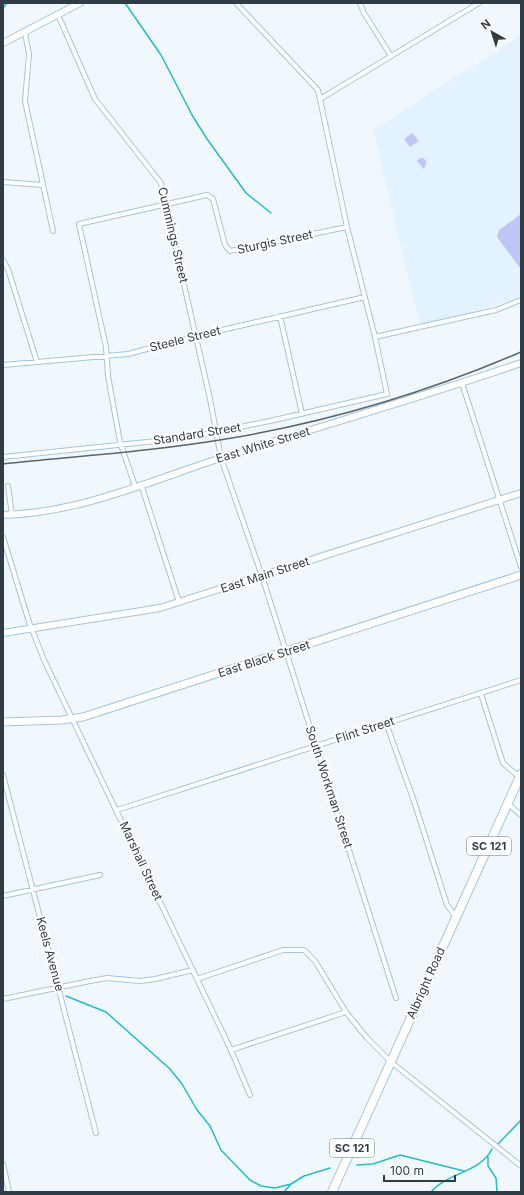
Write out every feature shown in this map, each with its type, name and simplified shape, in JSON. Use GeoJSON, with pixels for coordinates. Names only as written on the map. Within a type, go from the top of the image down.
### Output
{"type":"FeatureCollection","features":[{"type":"Feature","properties":{"kind":"highway","name":"Albright Road"},"geometry":{"type":"LineString","coordinates":[[332,1192],[520,776]]}},
{"type":"Feature","properties":{"kind":"main road","name":"East Black Street"},"geometry":{"type":"LineString","coordinates":[[3,722],[73,719],[286,652],[521,575]]}},
{"type":"Feature","properties":{"kind":"street"},"geometry":{"type":"LineString","coordinates":[[3,42],[25,33],[58,16],[71,5],[80,3]]}},
{"type":"Feature","properties":{"kind":"street"},"geometry":{"type":"LineString","coordinates":[[236,3],[318,90],[347,227],[375,337],[496,310],[521,300]]}},
{"type":"Feature","properties":{"kind":"street"},"geometry":{"type":"LineString","coordinates":[[360,3],[364,13],[391,56]]}},
{"type":"Feature","properties":{"kind":"street"},"geometry":{"type":"LineString","coordinates":[[320,99],[479,3]]}},
{"type":"Feature","properties":{"kind":"street","name":"Cummings Street"},"geometry":{"type":"LineString","coordinates":[[58,16],[95,99],[161,183],[217,432],[221,458],[262,576]]}},
{"type":"Feature","properties":{"kind":"street"},"geometry":{"type":"LineString","coordinates":[[25,33],[29,54],[25,101],[53,231]]}},
{"type":"Feature","properties":{"kind":"street"},"geometry":{"type":"LineString","coordinates":[[3,182],[43,185]]}},
{"type":"Feature","properties":{"kind":"street","name":"Sturgis Street"},"geometry":{"type":"LineString","coordinates":[[107,357],[79,224],[203,195],[210,195],[213,199],[225,246],[230,251],[347,227]]}},
{"type":"Feature","properties":{"kind":"street"},"geometry":{"type":"LineString","coordinates":[[3,260],[8,269],[37,362]]}},
{"type":"Feature","properties":{"kind":"street","name":"Steele Street"},"geometry":{"type":"LineString","coordinates":[[3,365],[128,354],[196,336],[365,297]]}},
{"type":"Feature","properties":{"kind":"street"},"geometry":{"type":"LineString","coordinates":[[280,316],[302,414]]}},
{"type":"Feature","properties":{"kind":"street","name":"Standard Street"},"geometry":{"type":"LineString","coordinates":[[3,457],[186,438],[302,414],[387,394],[375,337]]}},
{"type":"Feature","properties":{"kind":"street"},"geometry":{"type":"LineString","coordinates":[[107,357],[108,376],[121,445],[138,485],[179,602]]}},
{"type":"Feature","properties":{"kind":"street","name":"East White Street"},"geometry":{"type":"LineString","coordinates":[[3,515],[60,510],[462,383],[521,362]]}},
{"type":"Feature","properties":{"kind":"street"},"geometry":{"type":"LineString","coordinates":[[462,383],[521,567]]}},
{"type":"Feature","properties":{"kind":"street"},"geometry":{"type":"LineString","coordinates":[[8,486],[12,515]]}},
{"type":"Feature","properties":{"kind":"street","name":"East Main Street"},"geometry":{"type":"LineString","coordinates":[[3,633],[145,612],[521,493]]}},
{"type":"Feature","properties":{"kind":"street","name":"Marshall Street"},"geometry":{"type":"LineString","coordinates":[[3,536],[31,629],[44,660],[231,1050],[250,1095]]}},
{"type":"Feature","properties":{"kind":"street","name":"South Workman Street"},"geometry":{"type":"LineString","coordinates":[[262,576],[396,998]]}},
{"type":"Feature","properties":{"kind":"street","name":"Flint Street"},"geometry":{"type":"LineString","coordinates":[[117,810],[521,680]]}},
{"type":"Feature","properties":{"kind":"street"},"geometry":{"type":"LineString","coordinates":[[480,694],[503,763],[520,776]]}},
{"type":"Feature","properties":{"kind":"street"},"geometry":{"type":"LineString","coordinates":[[386,723],[414,801],[447,905],[456,917]]}},
{"type":"Feature","properties":{"kind":"street","name":"Keels Avenue"},"geometry":{"type":"LineString","coordinates":[[3,775],[96,1133]]}},
{"type":"Feature","properties":{"kind":"street"},"geometry":{"type":"LineString","coordinates":[[3,798],[9,797]]}},
{"type":"Feature","properties":{"kind":"street"},"geometry":{"type":"LineString","coordinates":[[508,804],[521,815]]}},
{"type":"Feature","properties":{"kind":"street"},"geometry":{"type":"LineString","coordinates":[[3,896],[100,875]]}},
{"type":"Feature","properties":{"kind":"street"},"geometry":{"type":"LineString","coordinates":[[197,979],[283,950],[304,950],[315,961],[346,1012],[367,1038],[391,1062],[521,1166]]}},
{"type":"Feature","properties":{"kind":"street"},"geometry":{"type":"LineString","coordinates":[[3,999],[107,978],[140,981],[193,970]]}},
{"type":"Feature","properties":{"kind":"street"},"geometry":{"type":"LineString","coordinates":[[231,1050],[346,1012]]}},
{"type":"Feature","properties":{"kind":"street"},"geometry":{"type":"LineString","coordinates":[[3,1164],[9,1192]]}},
{"type":"Feature","properties":{"kind":"shaded area"},"geometry":{"type":"Polygon","coordinates":[[[520,36],[521,297],[450,319],[420,325],[373,130],[520,36]]]}},
{"type":"Feature","properties":{"kind":"shaded area"},"geometry":{"type":"Polygon","coordinates":[[[412,133],[419,141],[410,147],[404,139],[412,133]]]}},
{"type":"Feature","properties":{"kind":"shaded area"},"geometry":{"type":"Polygon","coordinates":[[[420,158],[423,158],[427,162],[424,169],[417,161],[420,158]]]}},
{"type":"Feature","properties":{"kind":"shaded area"},"geometry":{"type":"Polygon","coordinates":[[[521,214],[521,269],[497,237],[499,230],[521,214]]]}},
{"type":"Feature","properties":{"kind":"waterway"},"geometry":{"type":"LineString","coordinates":[[3,8],[7,3]]}},
{"type":"Feature","properties":{"kind":"waterway"},"geometry":{"type":"LineString","coordinates":[[125,3],[161,55],[192,115],[207,139],[246,193],[271,213]]}},
{"type":"Feature","properties":{"kind":"waterway"},"geometry":{"type":"LineString","coordinates":[[66,996],[106,1012],[170,1069],[182,1084],[197,1110],[210,1126],[221,1150],[250,1180],[261,1186],[275,1188],[291,1184],[304,1176],[330,1168]]}},
{"type":"Feature","properties":{"kind":"waterway"},"geometry":{"type":"LineString","coordinates":[[498,1144],[521,1120]]}},
{"type":"Feature","properties":{"kind":"waterway"},"geometry":{"type":"LineString","coordinates":[[431,1192],[446,1180],[480,1163],[487,1157],[492,1149]]}},
{"type":"Feature","properties":{"kind":"waterway"},"geometry":{"type":"LineString","coordinates":[[357,1165],[373,1164],[400,1155],[464,1171]]}},
{"type":"Feature","properties":{"kind":"waterway"},"geometry":{"type":"LineString","coordinates":[[488,1157],[488,1166],[496,1178],[497,1192]]}},
{"type":"Feature","properties":{"kind":"waterway"},"geometry":{"type":"LineString","coordinates":[[284,1192],[291,1184]]}},
{"type":"Feature","properties":{"kind":"railway"},"geometry":{"type":"LineString","coordinates":[[3,464],[203,443],[269,431],[379,404],[451,380],[521,352]]}}]}
